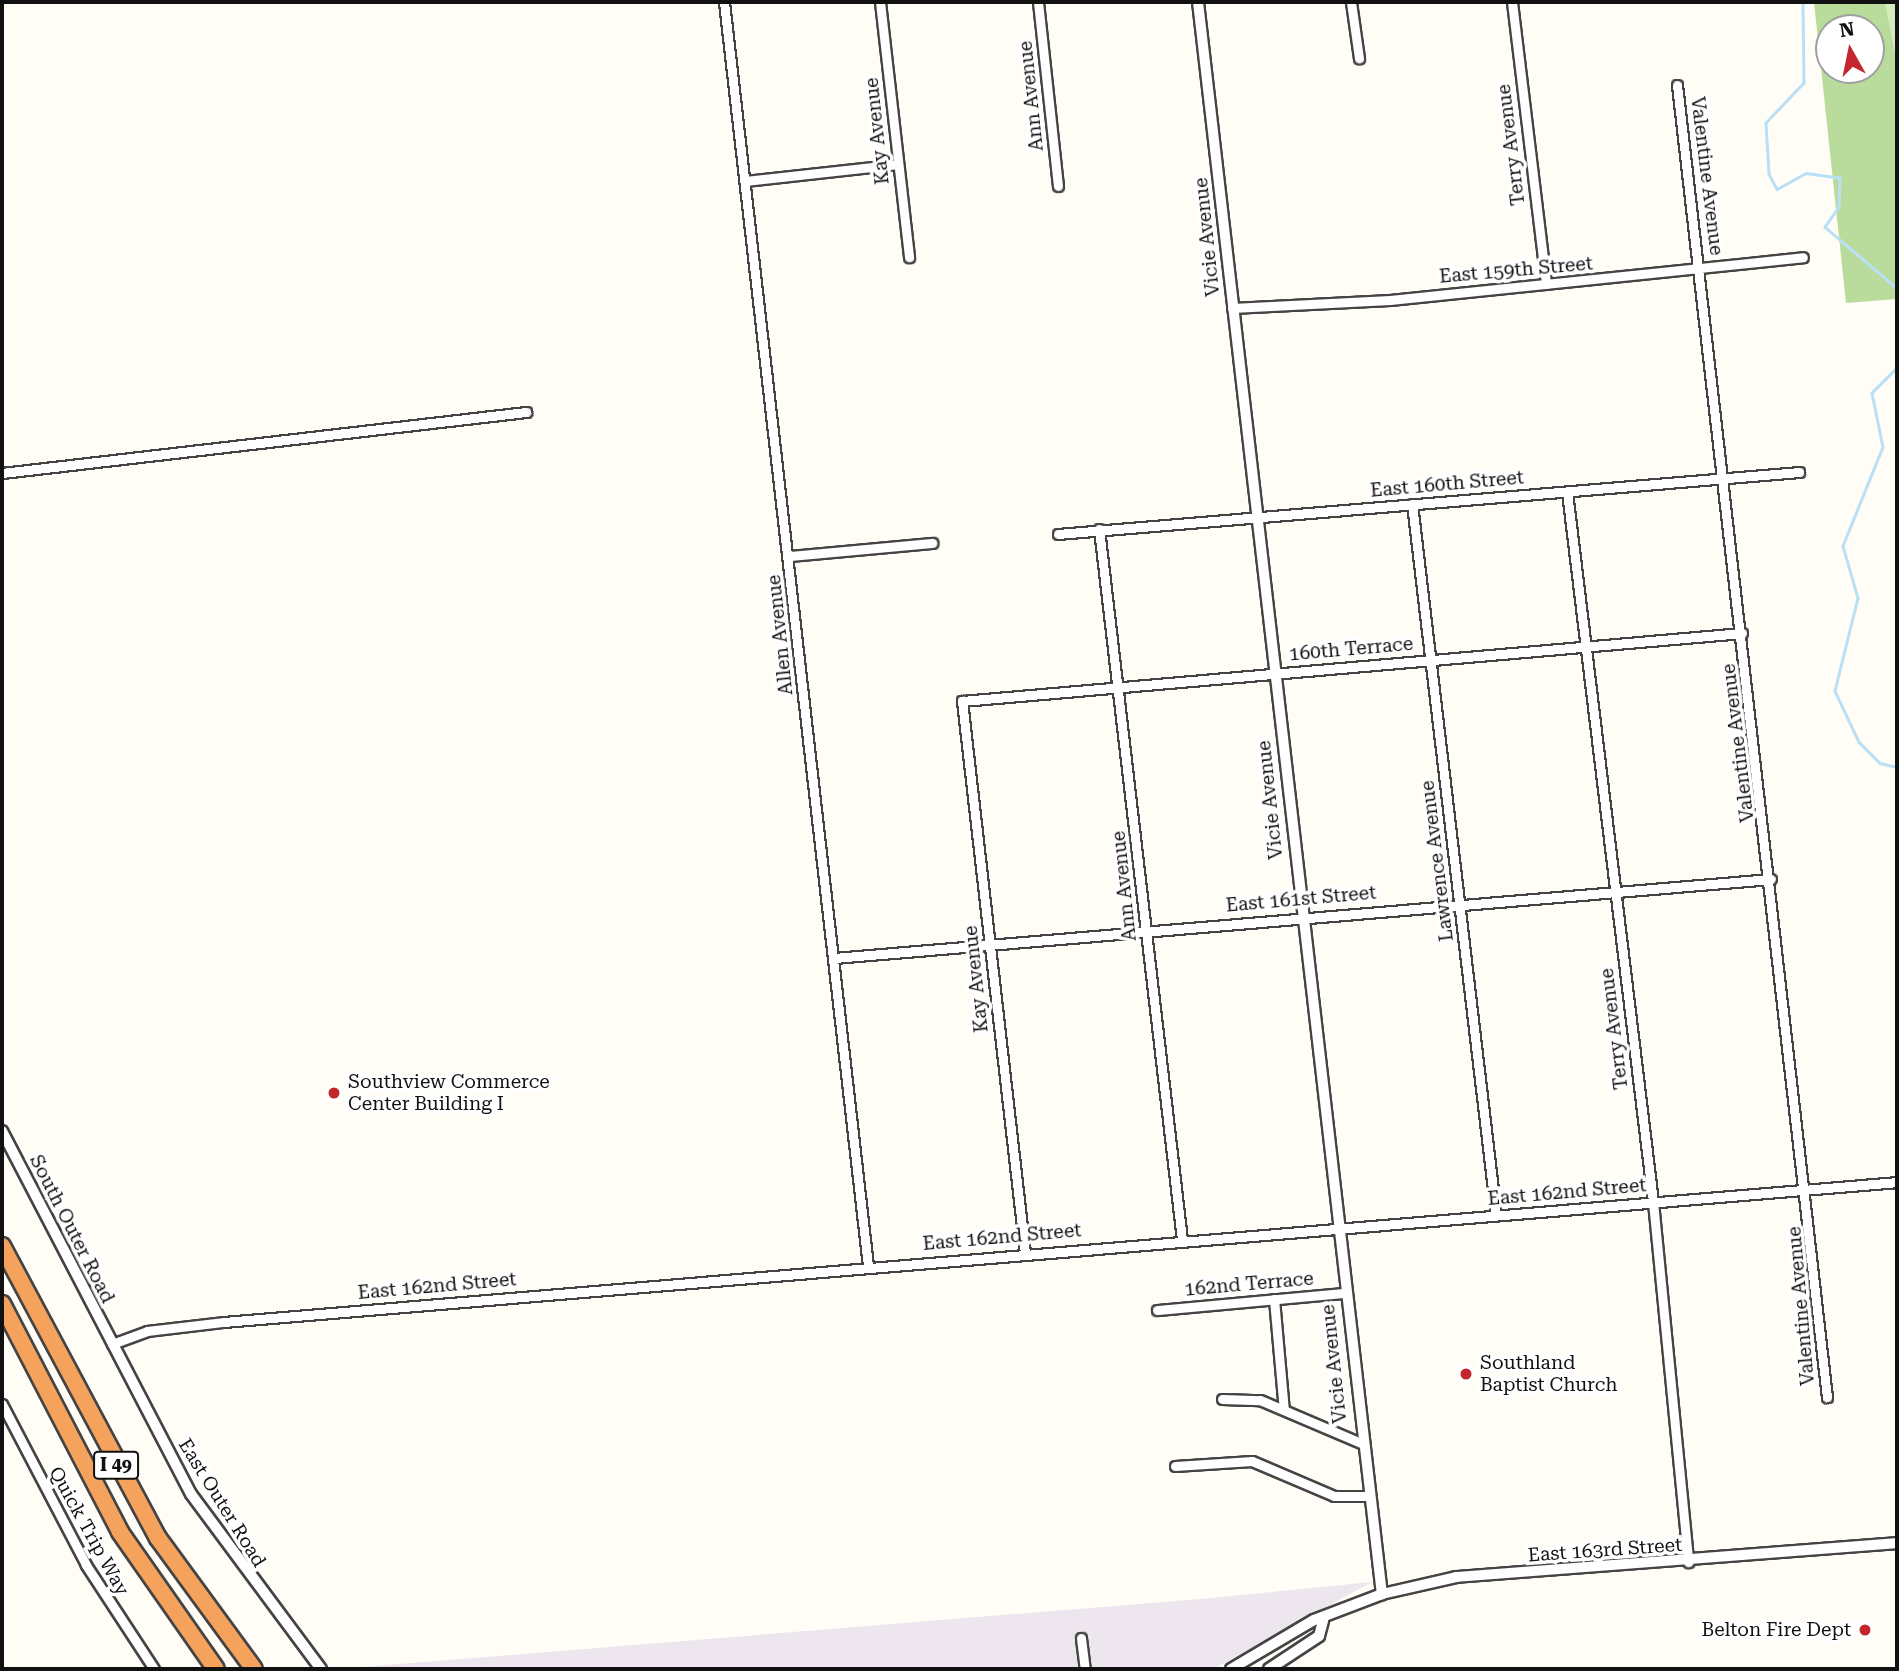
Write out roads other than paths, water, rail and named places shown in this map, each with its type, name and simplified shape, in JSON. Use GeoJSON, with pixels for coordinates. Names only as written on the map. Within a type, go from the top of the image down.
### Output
{"type":"FeatureCollection","features":[{"type":"Feature","properties":{"kind":"highway","name":"I 49"},"geometry":{"type":"LineString","coordinates":[[2,1246],[158,1538],[254,1669]]}},
{"type":"Feature","properties":{"kind":"highway","name":"I 49"},"geometry":{"type":"LineString","coordinates":[[2,1304],[120,1532],[216,1669]]}},
{"type":"Feature","properties":{"kind":"street","name":"Allen Avenue"},"geometry":{"type":"LineString","coordinates":[[724,2],[868,1265]]}},
{"type":"Feature","properties":{"kind":"street","name":"Kay Avenue"},"geometry":{"type":"LineString","coordinates":[[880,2],[909,257]]}},
{"type":"Feature","properties":{"kind":"street","name":"Ann Avenue"},"geometry":{"type":"LineString","coordinates":[[1038,2],[1058,186]]}},
{"type":"Feature","properties":{"kind":"street","name":"Vicie Avenue"},"geometry":{"type":"LineString","coordinates":[[1198,2],[1367,1496],[1382,1594]]}},
{"type":"Feature","properties":{"kind":"street"},"geometry":{"type":"LineString","coordinates":[[1351,2],[1359,58]]}},
{"type":"Feature","properties":{"kind":"street","name":"Terry Avenue"},"geometry":{"type":"LineString","coordinates":[[1512,2],[1546,284]]}},
{"type":"Feature","properties":{"kind":"street","name":"Valentine Avenue"},"geometry":{"type":"LineString","coordinates":[[1677,85],[1701,270],[1807,1190],[1827,1397]]}},
{"type":"Feature","properties":{"kind":"street"},"geometry":{"type":"LineString","coordinates":[[745,181],[898,164]]}},
{"type":"Feature","properties":{"kind":"street","name":"East 159th Street"},"geometry":{"type":"LineString","coordinates":[[1232,307],[1546,284],[1701,270],[1803,257]]}},
{"type":"Feature","properties":{"kind":"street"},"geometry":{"type":"LineString","coordinates":[[2,473],[526,412]]}},
{"type":"Feature","properties":{"kind":"street","name":"East 160th Street"},"geometry":{"type":"LineString","coordinates":[[1058,534],[1799,471]]}},
{"type":"Feature","properties":{"kind":"street","name":"Terry Avenue"},"geometry":{"type":"LineString","coordinates":[[1567,492],[1653,1202],[1688,1562]]}},
{"type":"Feature","properties":{"kind":"street","name":"Lawrence Avenue"},"geometry":{"type":"LineString","coordinates":[[1412,504],[1496,1215]]}},
{"type":"Feature","properties":{"kind":"street","name":"Ann Avenue"},"geometry":{"type":"LineString","coordinates":[[1098,529],[1119,685],[1182,1240]]}},
{"type":"Feature","properties":{"kind":"street"},"geometry":{"type":"LineString","coordinates":[[789,556],[932,543]]}},
{"type":"Feature","properties":{"kind":"street","name":"160th Terrace"},"geometry":{"type":"LineString","coordinates":[[962,701],[1119,685],[1742,633]]}},
{"type":"Feature","properties":{"kind":"street","name":"Kay Avenue"},"geometry":{"type":"LineString","coordinates":[[962,701],[1025,1253]]}},
{"type":"Feature","properties":{"kind":"street","name":"East 161st Street"},"geometry":{"type":"LineString","coordinates":[[834,958],[1771,878]]}},
{"type":"Feature","properties":{"kind":"street","name":"South Outer Road"},"geometry":{"type":"LineString","coordinates":[[2,1131],[112,1344]]}},
{"type":"Feature","properties":{"kind":"street","name":"East 162nd Street"},"geometry":{"type":"LineString","coordinates":[[112,1344],[160,1329],[868,1265],[1897,1182]]}},
{"type":"Feature","properties":{"kind":"street","name":"162nd Terrace"},"geometry":{"type":"LineString","coordinates":[[1157,1310],[1344,1293]]}},
{"type":"Feature","properties":{"kind":"street"},"geometry":{"type":"LineString","coordinates":[[1274,1299],[1284,1410]]}},
{"type":"Feature","properties":{"kind":"street","name":"East Outer Road"},"geometry":{"type":"LineString","coordinates":[[112,1344],[206,1519],[321,1669]]}},
{"type":"Feature","properties":{"kind":"street"},"geometry":{"type":"LineString","coordinates":[[1222,1399],[1259,1400],[1361,1443]]}},
{"type":"Feature","properties":{"kind":"street","name":"Quick Trip Way"},"geometry":{"type":"LineString","coordinates":[[2,1404],[86,1565],[154,1669]]}},
{"type":"Feature","properties":{"kind":"street"},"geometry":{"type":"LineString","coordinates":[[1175,1466],[1252,1461],[1334,1496],[1367,1496]]}},
{"type":"Feature","properties":{"kind":"street","name":"East 163rd Street"},"geometry":{"type":"LineString","coordinates":[[1231,1669],[1280,1636],[1323,1621],[1382,1594],[1456,1577],[1688,1562],[1897,1543]]}},
{"type":"Feature","properties":{"kind":"street","name":"East 163rd Street"},"geometry":{"type":"LineString","coordinates":[[1269,1669],[1319,1636],[1323,1621]]}},
{"type":"Feature","properties":{"kind":"street"},"geometry":{"type":"LineString","coordinates":[[1081,1637],[1085,1669]]}},
{"type":"Feature","properties":{"kind":"waterway"},"geometry":{"type":"LineString","coordinates":[[1803,2],[1804,83],[1766,123],[1769,174],[1777,189],[1806,173],[1840,178],[1839,207],[1825,227],[1897,288]]}},
{"type":"Feature","properties":{"kind":"waterway"},"geometry":{"type":"LineString","coordinates":[[1897,368],[1872,393],[1883,447],[1843,546],[1858,598],[1835,691],[1859,742],[1880,763],[1897,767]]}},
{"type":"Feature","properties":{"kind":"place","name":"Southview Commerce Center Building I"},"geometry":{"type":"Point","coordinates":[334,1093]}},
{"type":"Feature","properties":{"kind":"place","name":"Southland Baptist Church"},"geometry":{"type":"Point","coordinates":[1466,1374]}},
{"type":"Feature","properties":{"kind":"place","name":"Belton Fire Dept"},"geometry":{"type":"Point","coordinates":[1865,1630]}}]}
